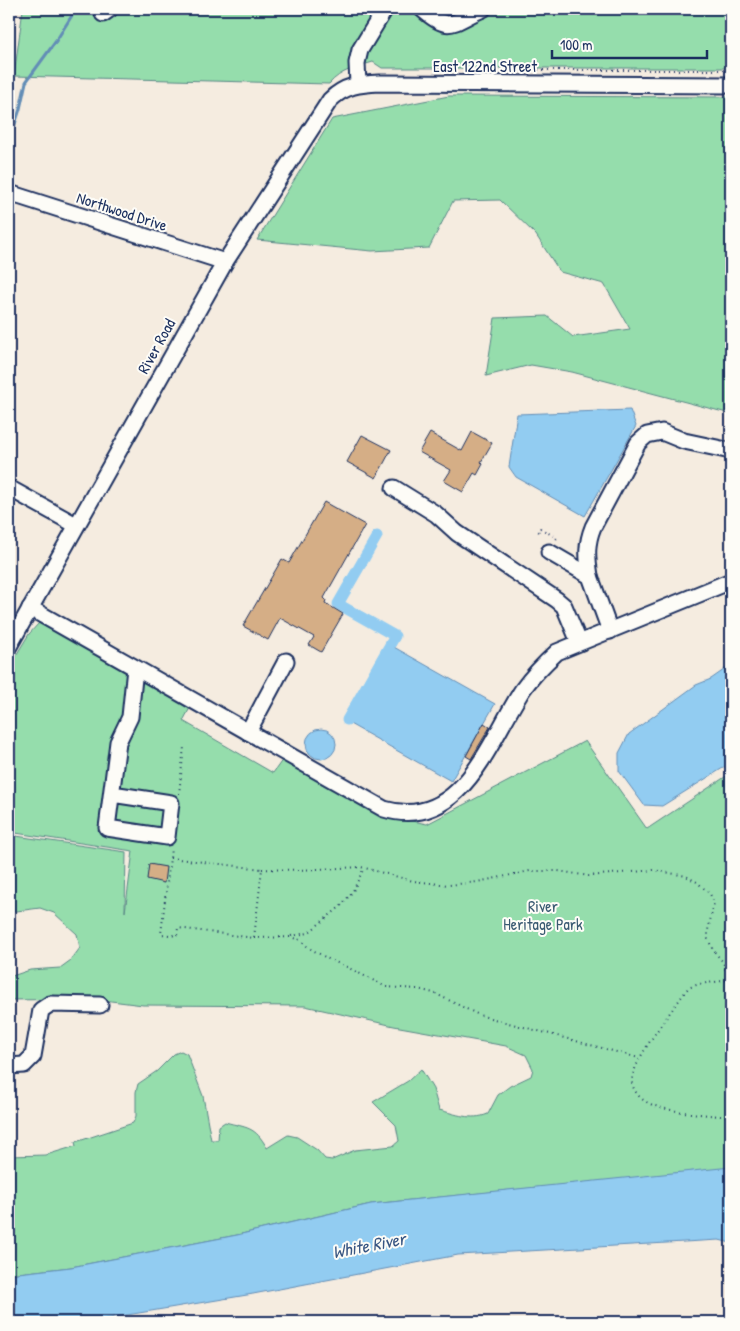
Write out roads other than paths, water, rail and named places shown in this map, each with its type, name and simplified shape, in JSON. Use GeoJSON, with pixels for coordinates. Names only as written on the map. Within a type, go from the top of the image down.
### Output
{"type":"FeatureCollection","features":[{"type":"Feature","properties":{"kind":"street"},"geometry":{"type":"LineString","coordinates":[[358,84],[357,63],[360,50],[385,9]]}},
{"type":"Feature","properties":{"kind":"street"},"geometry":{"type":"LineString","coordinates":[[422,9],[439,22],[446,24],[457,22],[483,9]]}},
{"type":"Feature","properties":{"kind":"street","name":"East 122nd Street"},"geometry":{"type":"LineString","coordinates":[[358,84],[731,85]]}},
{"type":"Feature","properties":{"kind":"street","name":"River Road"},"geometry":{"type":"LineString","coordinates":[[9,646],[225,262],[330,100],[340,91],[358,84]]}},
{"type":"Feature","properties":{"kind":"street","name":"Northwood Drive"},"geometry":{"type":"LineString","coordinates":[[9,193],[225,262]]}},
{"type":"Feature","properties":{"kind":"street"},"geometry":{"type":"LineString","coordinates":[[610,631],[590,576],[587,555],[588,540],[593,526],[638,443],[647,435],[662,432],[684,441],[731,450]]}},
{"type":"Feature","properties":{"kind":"street"},"geometry":{"type":"LineString","coordinates":[[9,488],[76,525]]}},
{"type":"Feature","properties":{"kind":"street"},"geometry":{"type":"LineString","coordinates":[[394,488],[436,514],[457,533],[557,600],[564,606],[579,642]]}},
{"type":"Feature","properties":{"kind":"street"},"geometry":{"type":"LineString","coordinates":[[550,552],[590,576]]}},
{"type":"Feature","properties":{"kind":"street"},"geometry":{"type":"LineString","coordinates":[[30,608],[384,809],[404,813],[422,812],[447,801],[459,790],[469,778],[524,688],[557,652],[731,582]]}},
{"type":"Feature","properties":{"kind":"street"},"geometry":{"type":"LineString","coordinates":[[248,732],[286,661]]}},
{"type":"Feature","properties":{"kind":"street"},"geometry":{"type":"LineString","coordinates":[[112,794],[171,803],[166,838],[107,828],[118,742],[130,717],[136,668]]}},
{"type":"Feature","properties":{"kind":"street"},"geometry":{"type":"LineString","coordinates":[[9,1066],[24,1065],[33,1056],[41,1010],[50,1004],[100,1005]]}},
{"type":"Feature","properties":{"kind":"water"},"geometry":{"type":"Polygon","coordinates":[[[630,410],[636,426],[585,516],[516,477],[509,467],[517,414],[630,410]]]}},
{"type":"Feature","properties":{"kind":"water"},"geometry":{"type":"Polygon","coordinates":[[[392,646],[495,704],[451,781],[348,723],[392,646]]]}},
{"type":"Feature","properties":{"kind":"water"},"geometry":{"type":"Polygon","coordinates":[[[731,665],[731,763],[662,806],[644,805],[619,771],[619,753],[629,734],[696,685],[711,679],[731,665]]]}},
{"type":"Feature","properties":{"kind":"water"},"geometry":{"type":"Polygon","coordinates":[[[321,729],[332,733],[336,744],[332,755],[321,759],[310,755],[306,744],[310,733],[321,729]]]}},
{"type":"Feature","properties":{"kind":"water","name":"White River"},"geometry":{"type":"Polygon","coordinates":[[[731,1167],[731,1243],[719,1240],[458,1255],[253,1294],[85,1322],[9,1322],[9,1274],[71,1267],[237,1235],[371,1204],[731,1167]]]}},
{"type":"Feature","properties":{"kind":"waterway"},"geometry":{"type":"LineString","coordinates":[[9,142],[20,109],[26,82],[56,41],[76,9]]}},
{"type":"Feature","properties":{"kind":"waterway"},"geometry":{"type":"LineString","coordinates":[[347,720],[395,636],[338,604],[377,536]]}},
{"type":"Feature","properties":{"kind":"park label","name":"River Heritage Park"},"geometry":{"type":"Point","coordinates":[543,915]}}]}
